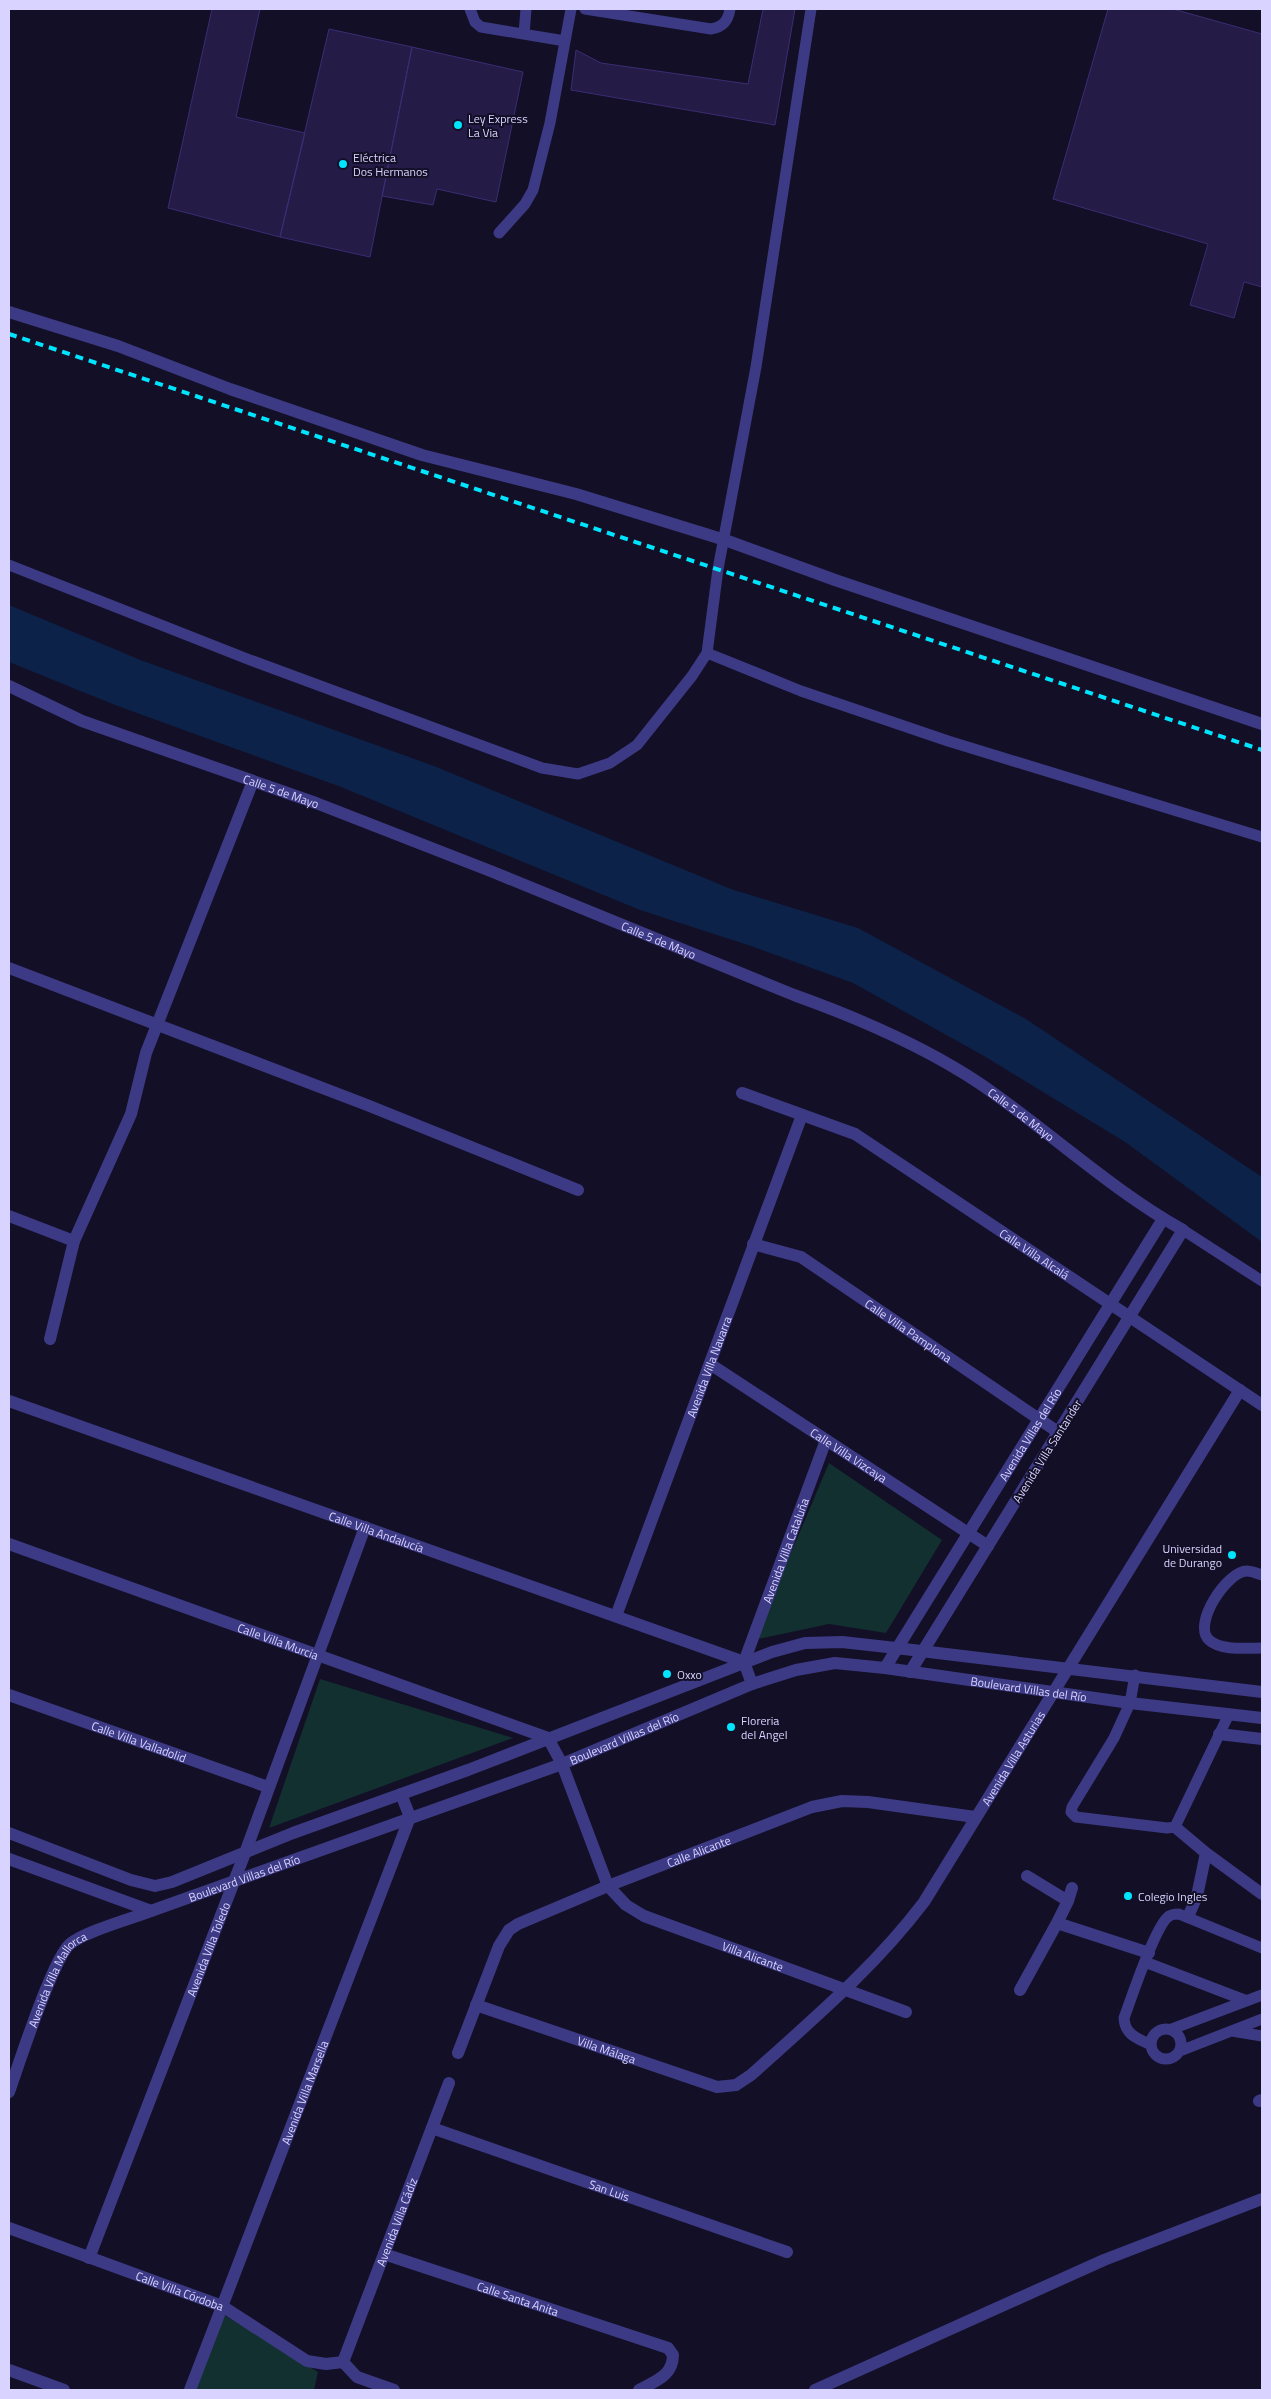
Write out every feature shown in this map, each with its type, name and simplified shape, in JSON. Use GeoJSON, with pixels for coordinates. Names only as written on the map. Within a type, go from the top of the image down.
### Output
{"type":"FeatureCollection","features":[{"type":"Feature","properties":{"kind":"street"},"geometry":{"type":"LineString","coordinates":[[9,312],[118,346],[230,388],[422,455],[576,494],[726,540],[854,586],[1262,724]]}},
{"type":"Feature","properties":{"kind":"street","name":"Calle 5 de Mayo"},"geometry":{"type":"LineString","coordinates":[[9,686],[82,721],[253,780],[493,872],[794,995],[842,1012],[911,1043],[979,1083],[1163,1219],[1183,1230]]}},
{"type":"Feature","properties":{"kind":"street"},"geometry":{"type":"LineString","coordinates":[[50,1339],[74,1241],[131,1114],[146,1053],[253,780]]}},
{"type":"Feature","properties":{"kind":"street"},"geometry":{"type":"LineString","coordinates":[[9,968],[368,1105],[578,1190]]}},
{"type":"Feature","properties":{"kind":"street","name":"Calle Villa Alcalá"},"geometry":{"type":"LineString","coordinates":[[742,1093],[855,1134],[1262,1405]]}},
{"type":"Feature","properties":{"kind":"street","name":"Avenida Villa Navarra"},"geometry":{"type":"LineString","coordinates":[[616,1616],[802,1115]]}},
{"type":"Feature","properties":{"kind":"street"},"geometry":{"type":"LineString","coordinates":[[9,1216],[74,1241]]}},
{"type":"Feature","properties":{"kind":"street","name":"Avenida Villas del Río"},"geometry":{"type":"LineString","coordinates":[[885,1668],[1163,1219]]}},
{"type":"Feature","properties":{"kind":"street","name":"Avenida Villa Santander"},"geometry":{"type":"LineString","coordinates":[[910,1672],[1183,1230]]}},
{"type":"Feature","properties":{"kind":"street","name":"Calle Villa Pamplona"},"geometry":{"type":"LineString","coordinates":[[753,1244],[801,1257],[1058,1432]]}},
{"type":"Feature","properties":{"kind":"street","name":"Calle Villa Vizcaya"},"geometry":{"type":"LineString","coordinates":[[710,1364],[988,1546]]}},
{"type":"Feature","properties":{"kind":"street","name":"Avenida Villa Asturias"},"geometry":{"type":"LineString","coordinates":[[736,2085],[751,2076],[846,1990],[897,1938],[918,1909],[1240,1390]]}},
{"type":"Feature","properties":{"kind":"street","name":"Calle Villa Andalucía"},"geometry":{"type":"LineString","coordinates":[[9,1401],[744,1662]]}},
{"type":"Feature","properties":{"kind":"street","name":"Avenida Villa Cataluña"},"geometry":{"type":"LineString","coordinates":[[744,1662],[826,1440]]}},
{"type":"Feature","properties":{"kind":"street","name":"Avenida Villa Toledo"},"geometry":{"type":"LineString","coordinates":[[89,2258],[245,1853],[365,1527]]}},
{"type":"Feature","properties":{"kind":"street","name":"Calle Villa Murcia"},"geometry":{"type":"LineString","coordinates":[[9,1544],[548,1738]]}},
{"type":"Feature","properties":{"kind":"street","name":"Boulevard Villas del Río"},"geometry":{"type":"LineString","coordinates":[[9,1833],[131,1880],[155,1886],[172,1882],[293,1833],[401,1794],[744,1662],[805,1643],[842,1642],[1262,1692]]}},
{"type":"Feature","properties":{"kind":"street"},"geometry":{"type":"LineString","coordinates":[[744,1662],[752,1684]]}},
{"type":"Feature","properties":{"kind":"street","name":"Boulevard Villas del Río"},"geometry":{"type":"LineString","coordinates":[[152,1911],[562,1764],[752,1684],[796,1670],[835,1663],[885,1668],[1051,1693],[1262,1718]]}},
{"type":"Feature","properties":{"kind":"street","name":"Calle Villa Valladolid"},"geometry":{"type":"LineString","coordinates":[[9,1695],[268,1787]]}},
{"type":"Feature","properties":{"kind":"street"},"geometry":{"type":"LineString","coordinates":[[1219,1734],[1262,1739]]}},
{"type":"Feature","properties":{"kind":"street"},"geometry":{"type":"LineString","coordinates":[[548,1738],[562,1764],[608,1886]]}},
{"type":"Feature","properties":{"kind":"street"},"geometry":{"type":"LineString","coordinates":[[401,1794],[410,1817]]}},
{"type":"Feature","properties":{"kind":"street","name":"Calle Alicante"},"geometry":{"type":"LineString","coordinates":[[476,2005],[499,1946],[509,1930],[608,1886],[812,1808],[842,1801],[868,1802],[975,1817]]}},
{"type":"Feature","properties":{"kind":"street","name":"Avenida Villa Marsella"},"geometry":{"type":"LineString","coordinates":[[190,2390],[410,1817]]}},
{"type":"Feature","properties":{"kind":"street"},"geometry":{"type":"LineString","coordinates":[[1174,1827],[1262,1894]]}},
{"type":"Feature","properties":{"kind":"street"},"geometry":{"type":"LineString","coordinates":[[1188,1917],[1197,1896],[1206,1853]]}},
{"type":"Feature","properties":{"kind":"street"},"geometry":{"type":"LineString","coordinates":[[9,1860],[152,1911]]}},
{"type":"Feature","properties":{"kind":"street"},"geometry":{"type":"LineString","coordinates":[[1027,1876],[1068,1901]]}},
{"type":"Feature","properties":{"kind":"street","name":"Villa Alicante"},"geometry":{"type":"LineString","coordinates":[[608,1886],[626,1905],[644,1916],[906,2012]]}},
{"type":"Feature","properties":{"kind":"street"},"geometry":{"type":"LineString","coordinates":[[1020,1990],[1057,1923],[1072,1888]]}},
{"type":"Feature","properties":{"kind":"street","name":"Avenida Villa Mallorca"},"geometry":{"type":"LineString","coordinates":[[9,2092],[55,1971],[70,1945],[81,1938],[152,1911]]}},
{"type":"Feature","properties":{"kind":"street"},"geometry":{"type":"LineString","coordinates":[[1057,1923],[1147,1958]]}},
{"type":"Feature","properties":{"kind":"street"},"geometry":{"type":"LineString","coordinates":[[458,2053],[476,2005]]}},
{"type":"Feature","properties":{"kind":"street","name":"Villa Málaga"},"geometry":{"type":"LineString","coordinates":[[476,2005],[717,2087],[736,2085]]}},
{"type":"Feature","properties":{"kind":"street","name":"Avenida Villa Cádiz"},"geometry":{"type":"LineString","coordinates":[[343,2362],[449,2082]]}},
{"type":"Feature","properties":{"kind":"street","name":"San Luis"},"geometry":{"type":"LineString","coordinates":[[432,2128],[787,2252]]}},
{"type":"Feature","properties":{"kind":"street"},"geometry":{"type":"LineString","coordinates":[[815,2390],[1104,2260],[1262,2199]]}},
{"type":"Feature","properties":{"kind":"street","name":"Calle Villa Córdoba"},"geometry":{"type":"LineString","coordinates":[[9,2228],[222,2306],[307,2362],[326,2364],[343,2362]]}},
{"type":"Feature","properties":{"kind":"street","name":"Calle Santa Anita"},"geometry":{"type":"LineString","coordinates":[[384,2254],[668,2348],[673,2355],[671,2369],[663,2377],[639,2390]]}},
{"type":"Feature","properties":{"kind":"street"},"geometry":{"type":"LineString","coordinates":[[343,2362],[357,2377],[394,2390]]}},
{"type":"Feature","properties":{"kind":"street"},"geometry":{"type":"LineString","coordinates":[[9,2370],[51,2388],[64,2390]]}},
{"type":"Feature","properties":{"kind":"lane"},"geometry":{"type":"LineString","coordinates":[[470,9],[475,22],[481,27],[565,41]]}},
{"type":"Feature","properties":{"kind":"lane"},"geometry":{"type":"LineString","coordinates":[[524,34],[526,9]]}},
{"type":"Feature","properties":{"kind":"lane"},"geometry":{"type":"LineString","coordinates":[[499,233],[525,204],[533,190],[550,123],[570,9]]}},
{"type":"Feature","properties":{"kind":"lane"},"geometry":{"type":"LineString","coordinates":[[585,9],[601,10],[699,29],[719,28],[726,21],[730,9]]}},
{"type":"Feature","properties":{"kind":"lane"},"geometry":{"type":"LineString","coordinates":[[9,564],[250,660],[533,765],[578,774],[610,763],[637,745],[692,676],[707,653],[718,569],[726,540],[756,368],[811,9]]}},
{"type":"Feature","properties":{"kind":"lane"},"geometry":{"type":"LineString","coordinates":[[707,653],[802,691],[948,741],[1262,837]]}},
{"type":"Feature","properties":{"kind":"lane","name":"Calle 5 de Mayo"},"geometry":{"type":"LineString","coordinates":[[1183,1230],[1262,1281]]}},
{"type":"Feature","properties":{"kind":"lane"},"geometry":{"type":"LineString","coordinates":[[1262,1575],[1247,1571],[1234,1575],[1223,1586],[1214,1600],[1205,1618],[1204,1630],[1208,1639],[1217,1644],[1262,1648]]}},
{"type":"Feature","properties":{"kind":"lane"},"geometry":{"type":"LineString","coordinates":[[1135,1676],[1130,1703],[1114,1738],[1072,1807],[1071,1812],[1076,1817],[1167,1828],[1174,1827],[1229,1714]]}},
{"type":"Feature","properties":{"kind":"lane"},"geometry":{"type":"LineString","coordinates":[[1151,2045],[1130,2035],[1124,2026],[1124,2018],[1147,1958],[1164,1921],[1170,1915],[1179,1914],[1188,1917],[1262,1948]]}},
{"type":"Feature","properties":{"kind":"lane"},"geometry":{"type":"LineString","coordinates":[[1147,1958],[1247,2001]]}},
{"type":"Feature","properties":{"kind":"lane"},"geometry":{"type":"LineString","coordinates":[[1262,1996],[1172,2029],[1160,2029],[1151,2039],[1151,2045],[1153,2052],[1163,2059],[1170,2059],[1180,2051],[1262,2019]]}},
{"type":"Feature","properties":{"kind":"lane"},"geometry":{"type":"LineString","coordinates":[[1172,2029],[1181,2039],[1180,2051]]}},
{"type":"Feature","properties":{"kind":"lane"},"geometry":{"type":"LineString","coordinates":[[1232,2031],[1262,2036]]}},
{"type":"Feature","properties":{"kind":"green space"},"geometry":{"type":"Polygon","coordinates":[[[829,1463],[942,1540],[886,1633],[829,1624],[754,1640],[829,1463]]]}},
{"type":"Feature","properties":{"kind":"green space"},"geometry":{"type":"Polygon","coordinates":[[[320,1679],[513,1738],[269,1828],[320,1679]]]}},
{"type":"Feature","properties":{"kind":"green space"},"geometry":{"type":"Polygon","coordinates":[[[224,2315],[318,2372],[314,2390],[195,2390],[224,2315]]]}},
{"type":"Feature","properties":{"kind":"water"},"geometry":{"type":"Polygon","coordinates":[[[9,605],[143,661],[434,766],[731,889],[858,928],[1026,1019],[1262,1177],[1262,1242],[1125,1142],[984,1056],[853,983],[754,947],[640,910],[341,787],[115,705],[9,662],[9,605]]]}},
{"type":"Feature","properties":{"kind":"building"},"geometry":{"type":"Polygon","coordinates":[[[212,9],[260,9],[236,117],[305,133],[280,237],[168,208],[212,9]]]}},
{"type":"Feature","properties":{"kind":"building"},"geometry":{"type":"Polygon","coordinates":[[[763,9],[795,9],[775,125],[571,90],[576,50],[601,63],[748,84],[763,9]]]}},
{"type":"Feature","properties":{"kind":"building"},"geometry":{"type":"Polygon","coordinates":[[[1108,9],[1173,9],[1262,34],[1262,287],[1244,282],[1234,318],[1190,305],[1208,244],[1053,199],[1108,9]]]}},
{"type":"Feature","properties":{"kind":"building","name":"Eléctrica Dos Hermanos"},"geometry":{"type":"Polygon","coordinates":[[[329,29],[412,47],[370,257],[280,237],[329,29]]]}},
{"type":"Feature","properties":{"kind":"building"},"geometry":{"type":"Polygon","coordinates":[[[412,47],[523,72],[496,202],[437,189],[433,205],[382,196],[412,47]]]}},
{"type":"Feature","properties":{"kind":"railway"},"geometry":{"type":"LineString","coordinates":[[9,334],[1262,750]]}},
{"type":"Feature","properties":{"kind":"place","name":"Ley Express La Via"},"geometry":{"type":"Point","coordinates":[458,125]}},
{"type":"Feature","properties":{"kind":"place","name":"Eléctrica Dos Hermanos"},"geometry":{"type":"Point","coordinates":[343,164]}},
{"type":"Feature","properties":{"kind":"place","name":"Universidad de Durango"},"geometry":{"type":"Point","coordinates":[1232,1555]}},
{"type":"Feature","properties":{"kind":"place","name":"Oxxo"},"geometry":{"type":"Point","coordinates":[667,1674]}},
{"type":"Feature","properties":{"kind":"place","name":"Floreria del Angel"},"geometry":{"type":"Point","coordinates":[731,1727]}},
{"type":"Feature","properties":{"kind":"place","name":"Colegio Ingles"},"geometry":{"type":"Point","coordinates":[1128,1896]}}]}
